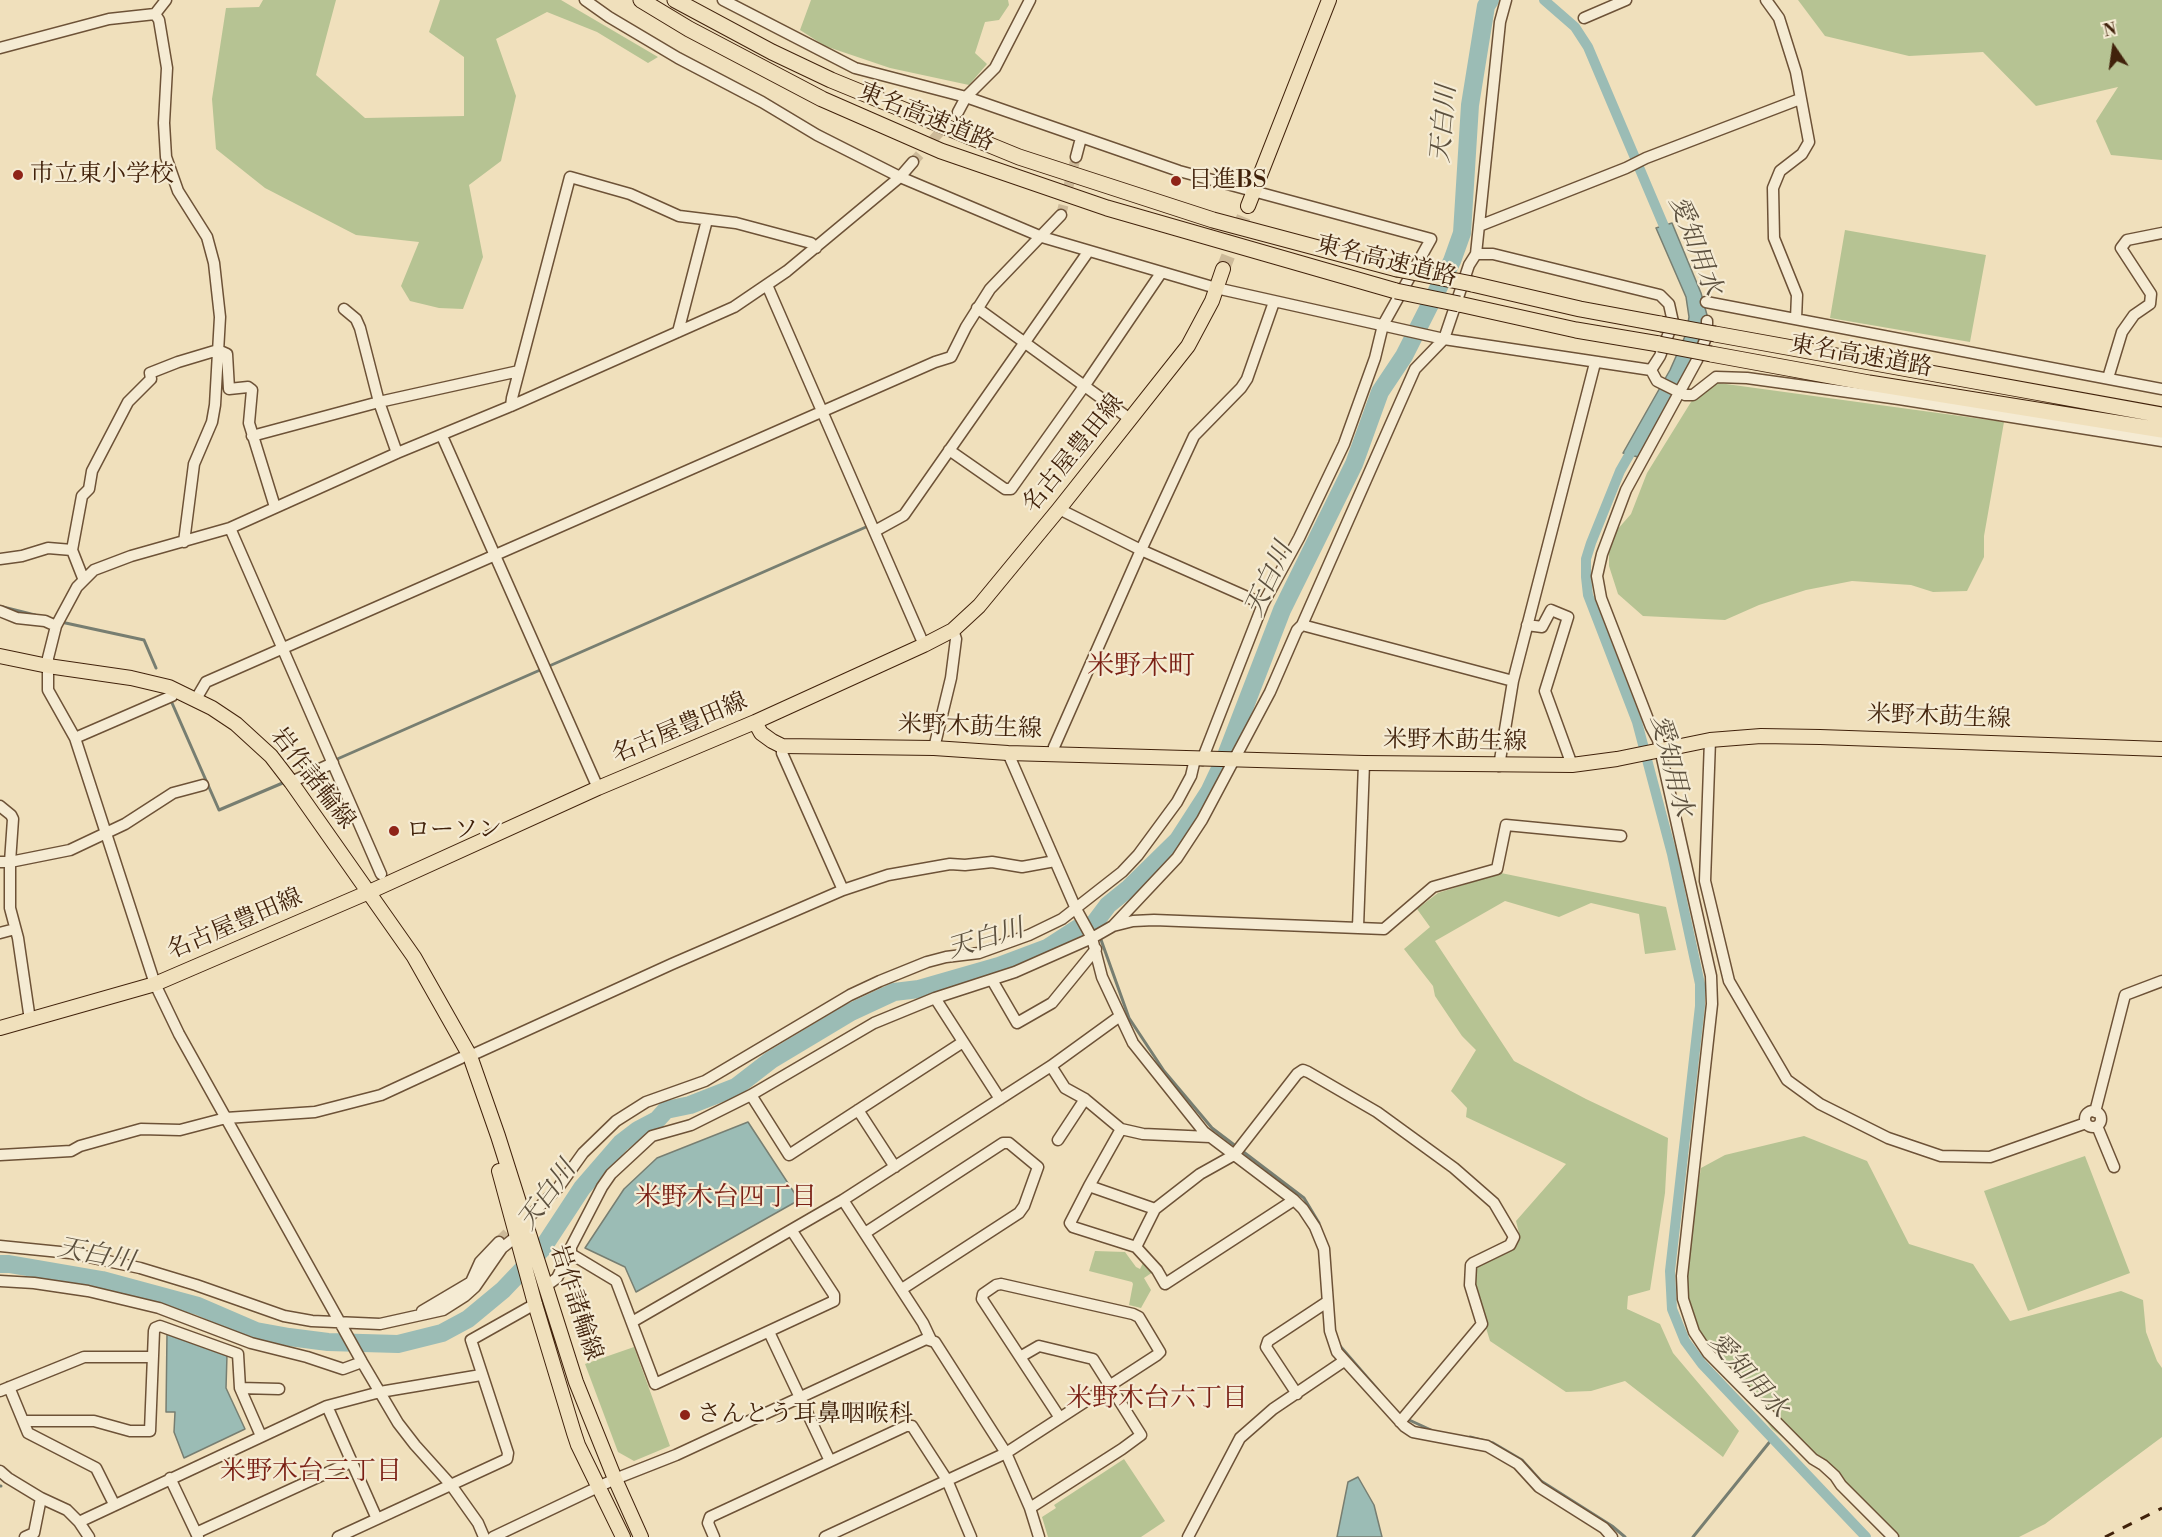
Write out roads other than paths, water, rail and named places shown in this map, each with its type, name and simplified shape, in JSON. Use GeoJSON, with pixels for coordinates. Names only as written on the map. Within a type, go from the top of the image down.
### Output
{"type":"FeatureCollection","features":[{"type":"Feature","properties":{"kind":"highway","name":"東名高速道路"},"geometry":{"type":"LineString","coordinates":[[641,0],[689,29],[822,99],[941,151],[1107,208],[1396,291],[1576,330],[1869,382],[2162,430]]}},
{"type":"Feature","properties":{"kind":"highway","name":"東名高速道路"},"geometry":{"type":"LineString","coordinates":[[675,0],[772,52],[831,80],[1019,157],[1213,220],[1398,269],[1580,309],[1661,324],[1711,327],[2162,415]]}},
{"type":"Feature","properties":{"kind":"main road"},"geometry":{"type":"LineString","coordinates":[[1248,206],[1329,0]]}},
{"type":"Feature","properties":{"kind":"main road","name":"名古屋豊田線"},"geometry":{"type":"LineString","coordinates":[[0,1028],[155,984],[369,892],[598,788],[755,722],[953,630],[979,606],[1188,346],[1212,301],[1223,269]]}},
{"type":"Feature","properties":{"kind":"main road","name":"岩作諸輪線"},"geometry":{"type":"LineString","coordinates":[[0,656],[170,687],[227,717],[245,731],[271,756],[291,782],[414,957],[481,1083],[576,1382],[641,1537]]}},
{"type":"Feature","properties":{"kind":"main road"},"geometry":{"type":"LineString","coordinates":[[755,722],[761,733],[782,746]]}},
{"type":"Feature","properties":{"kind":"main road","name":"米野木莇生線"},"geometry":{"type":"LineString","coordinates":[[782,746],[934,748],[1201,760],[1499,766],[1572,765],[1710,740],[1761,736],[1820,736],[2162,749]]}},
{"type":"Feature","properties":{"kind":"main road","name":"岩作諸輪線"},"geometry":{"type":"LineString","coordinates":[[466,1057],[533,1297],[578,1445],[623,1537]]}},
{"type":"Feature","properties":{"kind":"street"},"geometry":{"type":"LineString","coordinates":[[0,48],[109,19],[155,14],[166,0]]}},
{"type":"Feature","properties":{"kind":"street"},"geometry":{"type":"LineString","coordinates":[[585,0],[678,58],[762,102],[817,135],[900,177],[1042,237],[1216,288],[1383,326],[1439,338],[1595,363],[1651,369]]}},
{"type":"Feature","properties":{"kind":"street"},"geometry":{"type":"LineString","coordinates":[[525,1221],[558,1188],[583,1153],[616,1121],[646,1102],[705,1081],[860,990],[927,962],[979,953],[1052,925],[1122,872],[1138,855],[1178,802],[1201,760],[1263,604],[1299,538],[1344,444],[1375,358],[1383,326],[1431,239],[1179,171],[966,97],[875,74],[849,65],[723,0]]}},
{"type":"Feature","properties":{"kind":"street"},"geometry":{"type":"LineString","coordinates":[[958,112],[966,97],[995,68],[1030,0]]}},
{"type":"Feature","properties":{"kind":"street"},"geometry":{"type":"LineString","coordinates":[[1113,926],[1117,919],[1162,875],[1184,848],[1202,820],[1266,700],[1297,630],[1302,625],[1415,369],[1439,338],[1469,265],[1476,254],[1500,22],[1506,0]]}},
{"type":"Feature","properties":{"kind":"street"},"geometry":{"type":"LineString","coordinates":[[1584,18],[1626,0]]}},
{"type":"Feature","properties":{"kind":"street"},"geometry":{"type":"LineString","coordinates":[[1766,0],[1779,18],[1796,72],[1809,142],[1802,154],[1780,171],[1773,188],[1774,238],[1797,295],[1796,320]]}},
{"type":"Feature","properties":{"kind":"street"},"geometry":{"type":"LineString","coordinates":[[155,14],[159,20],[167,68],[164,123],[166,158],[178,190],[207,237],[214,263],[220,317],[215,405],[212,422],[194,464],[184,542]]}},
{"type":"Feature","properties":{"kind":"street"},"geometry":{"type":"LineString","coordinates":[[1479,226],[1800,99]]}},
{"type":"Feature","properties":{"kind":"street"},"geometry":{"type":"LineString","coordinates":[[1076,157],[1081,138]]}},
{"type":"Feature","properties":{"kind":"street"},"geometry":{"type":"LineString","coordinates":[[484,1537],[478,1523],[452,1485],[415,1445],[380,1392],[179,1034],[155,984],[75,738],[48,690],[50,646],[56,626],[70,597],[83,578],[105,565],[230,528],[734,307],[816,248],[900,177],[913,162]]}},
{"type":"Feature","properties":{"kind":"street"},"geometry":{"type":"LineString","coordinates":[[512,406],[519,371],[570,177],[630,194],[679,216],[736,223],[811,243],[816,248]]}},
{"type":"Feature","properties":{"kind":"street"},"geometry":{"type":"LineString","coordinates":[[196,699],[206,682],[935,362],[951,357],[966,327],[990,289],[1061,215]]}},
{"type":"Feature","properties":{"kind":"street"},"geometry":{"type":"LineString","coordinates":[[678,332],[707,220]]}},
{"type":"Feature","properties":{"kind":"street"},"geometry":{"type":"LineString","coordinates":[[2108,378],[2122,332],[2134,315],[2150,304],[2151,294],[2121,248],[2127,240],[2162,233]]}},
{"type":"Feature","properties":{"kind":"street"},"geometry":{"type":"LineString","coordinates":[[875,531],[904,515],[1088,252]]}},
{"type":"Feature","properties":{"kind":"street"},"geometry":{"type":"LineString","coordinates":[[1476,254],[1493,254],[1660,296],[1669,304],[1673,322],[1660,356],[1651,369]]}},
{"type":"Feature","properties":{"kind":"street"},"geometry":{"type":"LineString","coordinates":[[949,450],[1008,490],[1085,385],[1161,273]]}},
{"type":"Feature","properties":{"kind":"street"},"geometry":{"type":"LineString","coordinates":[[767,285],[924,645]]}},
{"type":"Feature","properties":{"kind":"street"},"geometry":{"type":"LineString","coordinates":[[1053,754],[1054,747],[1141,550],[1194,436],[1247,379],[1274,302]]}},
{"type":"Feature","properties":{"kind":"street"},"geometry":{"type":"LineString","coordinates":[[1706,302],[2162,389]]}},
{"type":"Feature","properties":{"kind":"street"},"geometry":{"type":"LineString","coordinates":[[345,309],[356,319],[360,328],[379,402],[397,453]]}},
{"type":"Feature","properties":{"kind":"street"},"geometry":{"type":"LineString","coordinates":[[977,309],[1130,419]]}},
{"type":"Feature","properties":{"kind":"street"},"geometry":{"type":"LineString","coordinates":[[1711,327],[1704,346],[1626,490],[1602,554],[1597,576],[1601,598],[1660,750],[1711,976],[1711,1016],[1682,1276],[1685,1311],[1694,1332],[1708,1353],[1813,1459],[1835,1476],[1841,1485],[1893,1537]]}},
{"type":"Feature","properties":{"kind":"street"},"geometry":{"type":"LineString","coordinates":[[83,578],[72,550],[82,496],[89,489],[92,471],[128,402],[151,379],[150,373],[178,362],[218,350],[227,354],[229,389],[248,387],[252,390],[249,423],[275,507]]}},
{"type":"Feature","properties":{"kind":"street"},"geometry":{"type":"LineString","coordinates":[[1499,766],[1513,681],[1595,363]]}},
{"type":"Feature","properties":{"kind":"street"},"geometry":{"type":"LineString","coordinates":[[1651,369],[1659,383],[1679,393],[1693,395],[1716,377],[1748,378],[1899,399],[2162,441]]}},
{"type":"Feature","properties":{"kind":"street"},"geometry":{"type":"LineString","coordinates":[[252,436],[379,402],[519,371]]}},
{"type":"Feature","properties":{"kind":"street"},"geometry":{"type":"LineString","coordinates":[[442,436],[598,788]]}},
{"type":"Feature","properties":{"kind":"street"},"geometry":{"type":"LineString","coordinates":[[1059,509],[1141,550],[1263,604]]}},
{"type":"Feature","properties":{"kind":"street"},"geometry":{"type":"LineString","coordinates":[[230,528],[381,874]]}},
{"type":"Feature","properties":{"kind":"street"},"geometry":{"type":"LineString","coordinates":[[0,559],[22,556],[48,548],[72,550]]}},
{"type":"Feature","properties":{"kind":"street"},"geometry":{"type":"LineString","coordinates":[[1527,625],[1542,627],[1551,610],[1568,617],[1545,691],[1572,765]]}},
{"type":"Feature","properties":{"kind":"street"},"geometry":{"type":"LineString","coordinates":[[0,611],[17,618],[45,621],[56,626]]}},
{"type":"Feature","properties":{"kind":"street"},"geometry":{"type":"LineString","coordinates":[[1302,625],[1513,681]]}},
{"type":"Feature","properties":{"kind":"street"},"geometry":{"type":"LineString","coordinates":[[934,748],[951,678],[956,639],[953,630]]}},
{"type":"Feature","properties":{"kind":"street"},"geometry":{"type":"LineString","coordinates":[[75,738],[172,696]]}},
{"type":"Feature","properties":{"kind":"street"},"geometry":{"type":"LineString","coordinates":[[1710,740],[1705,881],[1729,981],[1787,1080],[1820,1104],[1888,1138],[1941,1156],[1990,1157],[2086,1123]]}},
{"type":"Feature","properties":{"kind":"street"},"geometry":{"type":"LineString","coordinates":[[782,746],[782,753],[843,890]]}},
{"type":"Feature","properties":{"kind":"street"},"geometry":{"type":"LineString","coordinates":[[1008,753],[1076,909],[1092,938],[1102,977],[1133,1043],[1204,1132],[1294,1200],[1303,1209],[1314,1227],[1324,1249],[1330,1331],[1337,1353],[1400,1422],[1413,1432],[1487,1446],[1518,1464],[1539,1487],[1604,1528],[1612,1537]]}},
{"type":"Feature","properties":{"kind":"street"},"geometry":{"type":"LineString","coordinates":[[291,782],[333,763]]}},
{"type":"Feature","properties":{"kind":"street"},"geometry":{"type":"LineString","coordinates":[[1358,927],[1364,763]]}},
{"type":"Feature","properties":{"kind":"street"},"geometry":{"type":"LineString","coordinates":[[5,862],[70,850],[107,834],[173,793],[203,785]]}},
{"type":"Feature","properties":{"kind":"street"},"geometry":{"type":"LineString","coordinates":[[0,806],[13,819],[5,862],[10,908],[30,1020]]}},
{"type":"Feature","properties":{"kind":"street"},"geometry":{"type":"LineString","coordinates":[[572,1254],[571,1247],[602,1187],[621,1163],[646,1141],[661,1132],[691,1125],[751,1095],[873,1023],[935,998],[1015,972],[1092,938],[1113,926],[1132,921],[1154,920],[1384,928],[1433,887],[1497,869],[1506,825],[1621,836]]}},
{"type":"Feature","properties":{"kind":"street"},"geometry":{"type":"LineString","coordinates":[[0,1155],[71,1151],[80,1146],[141,1129],[180,1130],[226,1118],[315,1112],[381,1095],[843,890],[888,875],[950,864],[992,862],[1022,867],[1055,861]]}},
{"type":"Feature","properties":{"kind":"street"},"geometry":{"type":"LineString","coordinates":[[0,933],[15,929]]}},
{"type":"Feature","properties":{"kind":"street"},"geometry":{"type":"LineString","coordinates":[[992,980],[1017,1023],[1052,1003],[1096,949]]}},
{"type":"Feature","properties":{"kind":"street"},"geometry":{"type":"LineString","coordinates":[[2095,1112],[2125,995],[2162,981]]}},
{"type":"Feature","properties":{"kind":"street"},"geometry":{"type":"LineString","coordinates":[[935,998],[1000,1098]]}},
{"type":"Feature","properties":{"kind":"street"},"geometry":{"type":"LineString","coordinates":[[632,1322],[792,1231],[834,1203],[843,1200],[1050,1066],[1120,1016]]}},
{"type":"Feature","properties":{"kind":"street"},"geometry":{"type":"LineString","coordinates":[[751,1095],[789,1155],[963,1042]]}},
{"type":"Feature","properties":{"kind":"street"},"geometry":{"type":"LineString","coordinates":[[1050,1066],[1065,1088],[1085,1099],[1121,1130],[1143,1134],[1211,1137]]}},
{"type":"Feature","properties":{"kind":"street"},"geometry":{"type":"LineString","coordinates":[[1136,1247],[1155,1209],[1200,1174],[1234,1155],[1297,1074],[1303,1070],[1377,1112],[1454,1168],[1499,1209],[1513,1233],[1510,1245],[1471,1265],[1470,1285],[1482,1324],[1400,1422]]}},
{"type":"Feature","properties":{"kind":"street"},"geometry":{"type":"LineString","coordinates":[[1058,1140],[1085,1099]]}},
{"type":"Feature","properties":{"kind":"street"},"geometry":{"type":"LineString","coordinates":[[858,1110],[895,1167]]}},
{"type":"Feature","properties":{"kind":"street"},"geometry":{"type":"LineString","coordinates":[[2086,1123],[2086,1116],[2090,1112],[2095,1112],[2101,1119],[2097,1126]]}},
{"type":"Feature","properties":{"kind":"street"},"geometry":{"type":"LineString","coordinates":[[2086,1123],[2092,1127],[2097,1126]]}},
{"type":"Feature","properties":{"kind":"street"},"geometry":{"type":"LineString","coordinates":[[2097,1126],[2114,1167]]}},
{"type":"Feature","properties":{"kind":"street"},"geometry":{"type":"LineString","coordinates":[[1121,1130],[1070,1223],[1073,1227],[1136,1247],[1157,1270],[1165,1284],[1294,1200]]}},
{"type":"Feature","properties":{"kind":"street"},"geometry":{"type":"LineString","coordinates":[[865,1233],[1003,1143],[1009,1143],[1038,1167],[1024,1206],[1019,1213],[902,1289]]}},
{"type":"Feature","properties":{"kind":"street"},"geometry":{"type":"LineString","coordinates":[[536,1203],[574,1158],[583,1153]]}},
{"type":"Feature","properties":{"kind":"street"},"geometry":{"type":"LineString","coordinates":[[1089,1186],[1155,1209]]}},
{"type":"Feature","properties":{"kind":"street"},"geometry":{"type":"LineString","coordinates":[[843,1200],[902,1289],[931,1340],[935,1342],[978,1406],[1006,1453],[1030,1508],[1039,1537]]}},
{"type":"Feature","properties":{"kind":"street"},"geometry":{"type":"LineString","coordinates":[[572,1254],[614,1278],[655,1384],[834,1301],[834,1294],[792,1231]]}},
{"type":"Feature","properties":{"kind":"street"},"geometry":{"type":"LineString","coordinates":[[0,1246],[70,1253],[104,1260],[196,1285],[284,1316],[312,1322],[380,1324],[443,1310],[465,1296],[502,1248],[517,1239]]}},
{"type":"Feature","properties":{"kind":"street"},"geometry":{"type":"LineString","coordinates":[[411,1317],[471,1282],[480,1262],[500,1240]]}},
{"type":"Feature","properties":{"kind":"street"},"geometry":{"type":"LineString","coordinates":[[544,1280],[557,1278],[568,1256],[572,1254]]}},
{"type":"Feature","properties":{"kind":"street"},"geometry":{"type":"LineString","coordinates":[[0,1281],[34,1283],[88,1291],[159,1308],[251,1343],[343,1369],[361,1360]]}},
{"type":"Feature","properties":{"kind":"street"},"geometry":{"type":"LineString","coordinates":[[825,1537],[1006,1453],[1060,1418],[1160,1352],[1139,1317],[1133,1314],[998,1284],[983,1294],[982,1299],[1060,1418]]}},
{"type":"Feature","properties":{"kind":"street"},"geometry":{"type":"LineString","coordinates":[[338,1537],[508,1457],[471,1340],[533,1297]]}},
{"type":"Feature","properties":{"kind":"street"},"geometry":{"type":"LineString","coordinates":[[1297,1394],[1266,1347],[1268,1341],[1327,1302]]}},
{"type":"Feature","properties":{"kind":"street"},"geometry":{"type":"LineString","coordinates":[[25,1421],[94,1421],[130,1431],[150,1431],[152,1428],[154,1331],[160,1326],[236,1352],[239,1357],[240,1388],[261,1436]]}},
{"type":"Feature","properties":{"kind":"street"},"geometry":{"type":"LineString","coordinates":[[769,1332],[830,1461]]}},
{"type":"Feature","properties":{"kind":"street"},"geometry":{"type":"LineString","coordinates":[[493,1537],[598,1486],[676,1455],[921,1341],[931,1340]]}},
{"type":"Feature","properties":{"kind":"street"},"geometry":{"type":"LineString","coordinates":[[1020,1357],[1039,1346],[1090,1358],[1096,1362],[1140,1431],[1140,1438],[1030,1508]]}},
{"type":"Feature","properties":{"kind":"street"},"geometry":{"type":"LineString","coordinates":[[114,1504],[96,1468],[30,1435],[25,1421],[5,1389],[84,1357],[152,1357]]}},
{"type":"Feature","properties":{"kind":"street"},"geometry":{"type":"LineString","coordinates":[[1188,1537],[1240,1438],[1273,1409],[1344,1361]]}},
{"type":"Feature","properties":{"kind":"street"},"geometry":{"type":"LineString","coordinates":[[79,1522],[327,1406],[380,1392],[481,1375]]}},
{"type":"Feature","properties":{"kind":"street"},"geometry":{"type":"LineString","coordinates":[[240,1388],[279,1389]]}},
{"type":"Feature","properties":{"kind":"street"},"geometry":{"type":"LineString","coordinates":[[327,1406],[377,1519]]}},
{"type":"Feature","properties":{"kind":"street"},"geometry":{"type":"LineString","coordinates":[[714,1537],[708,1523],[710,1517],[906,1426],[912,1426],[946,1480],[971,1537]]}},
{"type":"Feature","properties":{"kind":"street"},"geometry":{"type":"LineString","coordinates":[[170,1479],[197,1535],[351,1462]]}},
{"type":"Feature","properties":{"kind":"street"},"geometry":{"type":"LineString","coordinates":[[0,1471],[41,1498],[67,1510],[89,1537]]}},
{"type":"Feature","properties":{"kind":"street"},"geometry":{"type":"LineString","coordinates":[[25,1537],[34,1533],[41,1498]]}},
{"type":"Feature","properties":{"kind":"water"},"geometry":{"type":"Polygon","coordinates":[[[1672,223],[1701,293],[1707,315],[1695,360],[1638,457],[1623,453],[1670,370],[1686,334],[1689,317],[1686,297],[1656,228],[1672,223]]]}},
{"type":"Feature","properties":{"kind":"water"},"geometry":{"type":"Polygon","coordinates":[[[748,1122],[799,1200],[636,1292],[625,1267],[585,1248],[624,1189],[657,1158],[748,1122]]]}},
{"type":"Feature","properties":{"kind":"water"},"geometry":{"type":"Polygon","coordinates":[[[167,1333],[227,1355],[226,1388],[245,1429],[184,1458],[174,1432],[175,1412],[166,1412],[167,1333]]]}},
{"type":"Feature","properties":{"kind":"water"},"geometry":{"type":"Polygon","coordinates":[[[1358,1477],[1374,1505],[1382,1537],[1337,1537],[1348,1482],[1358,1477]]]}},
{"type":"Feature","properties":{"kind":"waterway","name":"天白川"},"geometry":{"type":"LineString","coordinates":[[0,1264],[102,1280],[198,1306],[256,1331],[289,1337],[328,1342],[398,1344],[442,1333],[468,1319],[503,1290],[542,1249],[582,1188],[621,1143],[638,1130],[657,1120],[666,1110],[690,1105],[736,1087],[771,1060],[851,1012],[894,992],[919,989],[999,966],[1047,948],[1078,928],[1093,925],[1108,905],[1129,888],[1178,840],[1209,792],[1225,758],[1282,610],[1354,464],[1380,392],[1404,356],[1452,261],[1462,233],[1470,105],[1486,6],[1490,0]]}},
{"type":"Feature","properties":{"kind":"waterway","name":"愛知用水"},"geometry":{"type":"LineString","coordinates":[[1544,0],[1575,27],[1588,47],[1669,238]]}},
{"type":"Feature","properties":{"kind":"waterway","name":"愛知用水"},"geometry":{"type":"LineString","coordinates":[[1636,443],[1620,471],[1591,543],[1586,559],[1586,577],[1588,595],[1637,722],[1672,854],[1700,984],[1700,1006],[1670,1271],[1672,1309],[1685,1341],[1702,1364],[1866,1537]]}},
{"type":"Feature","properties":{"kind":"waterway"},"geometry":{"type":"LineString","coordinates":[[335,760],[866,527]]}},
{"type":"Feature","properties":{"kind":"waterway"},"geometry":{"type":"LineString","coordinates":[[3,607],[35,615]]}},
{"type":"Feature","properties":{"kind":"waterway"},"geometry":{"type":"LineString","coordinates":[[61,622],[144,640],[156,668]]}},
{"type":"Feature","properties":{"kind":"waterway"},"geometry":{"type":"LineString","coordinates":[[172,703],[219,810],[285,782]]}},
{"type":"Feature","properties":{"kind":"waterway"},"geometry":{"type":"LineString","coordinates":[[1100,937],[1129,1018],[1164,1071],[1212,1128],[1304,1198],[1319,1223]]}},
{"type":"Feature","properties":{"kind":"waterway"},"geometry":{"type":"LineString","coordinates":[[1340,1346],[1379,1391]]}},
{"type":"Feature","properties":{"kind":"waterway"},"geometry":{"type":"LineString","coordinates":[[1407,1419],[1431,1430]]}},
{"type":"Feature","properties":{"kind":"waterway"},"geometry":{"type":"LineString","coordinates":[[1470,1437],[1493,1443],[1522,1460],[1541,1481],[1612,1526],[1625,1537]]}},
{"type":"Feature","properties":{"kind":"waterway"},"geometry":{"type":"LineString","coordinates":[[1693,1537],[1772,1439]]}},
{"type":"Feature","properties":{"kind":"tunnel"},"geometry":{"type":"LineString","coordinates":[[913,162],[958,112]]}},
{"type":"Feature","properties":{"kind":"tunnel"},"geometry":{"type":"LineString","coordinates":[[1061,215],[1076,157]]}},
{"type":"Feature","properties":{"kind":"tunnel"},"geometry":{"type":"LineString","coordinates":[[1223,269],[1248,206]]}},
{"type":"Feature","properties":{"kind":"tunnel"},"geometry":{"type":"LineString","coordinates":[[500,1240],[519,1221]]}},
{"type":"Feature","properties":{"kind":"railway"},"geometry":{"type":"LineString","coordinates":[[2105,1537],[2162,1508]]}},
{"type":"Feature","properties":{"kind":"place","name":"市立東小学校"},"geometry":{"type":"Point","coordinates":[18,175]}},
{"type":"Feature","properties":{"kind":"place","name":"日進BS"},"geometry":{"type":"Point","coordinates":[1176,181]}},
{"type":"Feature","properties":{"kind":"place","name":"ローソン"},"geometry":{"type":"Point","coordinates":[394,831]}},
{"type":"Feature","properties":{"kind":"place","name":"さんとう耳鼻咽喉科"},"geometry":{"type":"Point","coordinates":[685,1415]}},
{"type":"Feature","properties":{"kind":"district","name":"米野木町"},"geometry":{"type":"Point","coordinates":[1141,668]}},
{"type":"Feature","properties":{"kind":"district","name":"米野木台四丁目"},"geometry":{"type":"Point","coordinates":[726,1199]}},
{"type":"Feature","properties":{"kind":"district","name":"米野木台六丁目"},"geometry":{"type":"Point","coordinates":[1157,1400]}},
{"type":"Feature","properties":{"kind":"district","name":"米野木台三丁目"},"geometry":{"type":"Point","coordinates":[311,1473]}}]}
